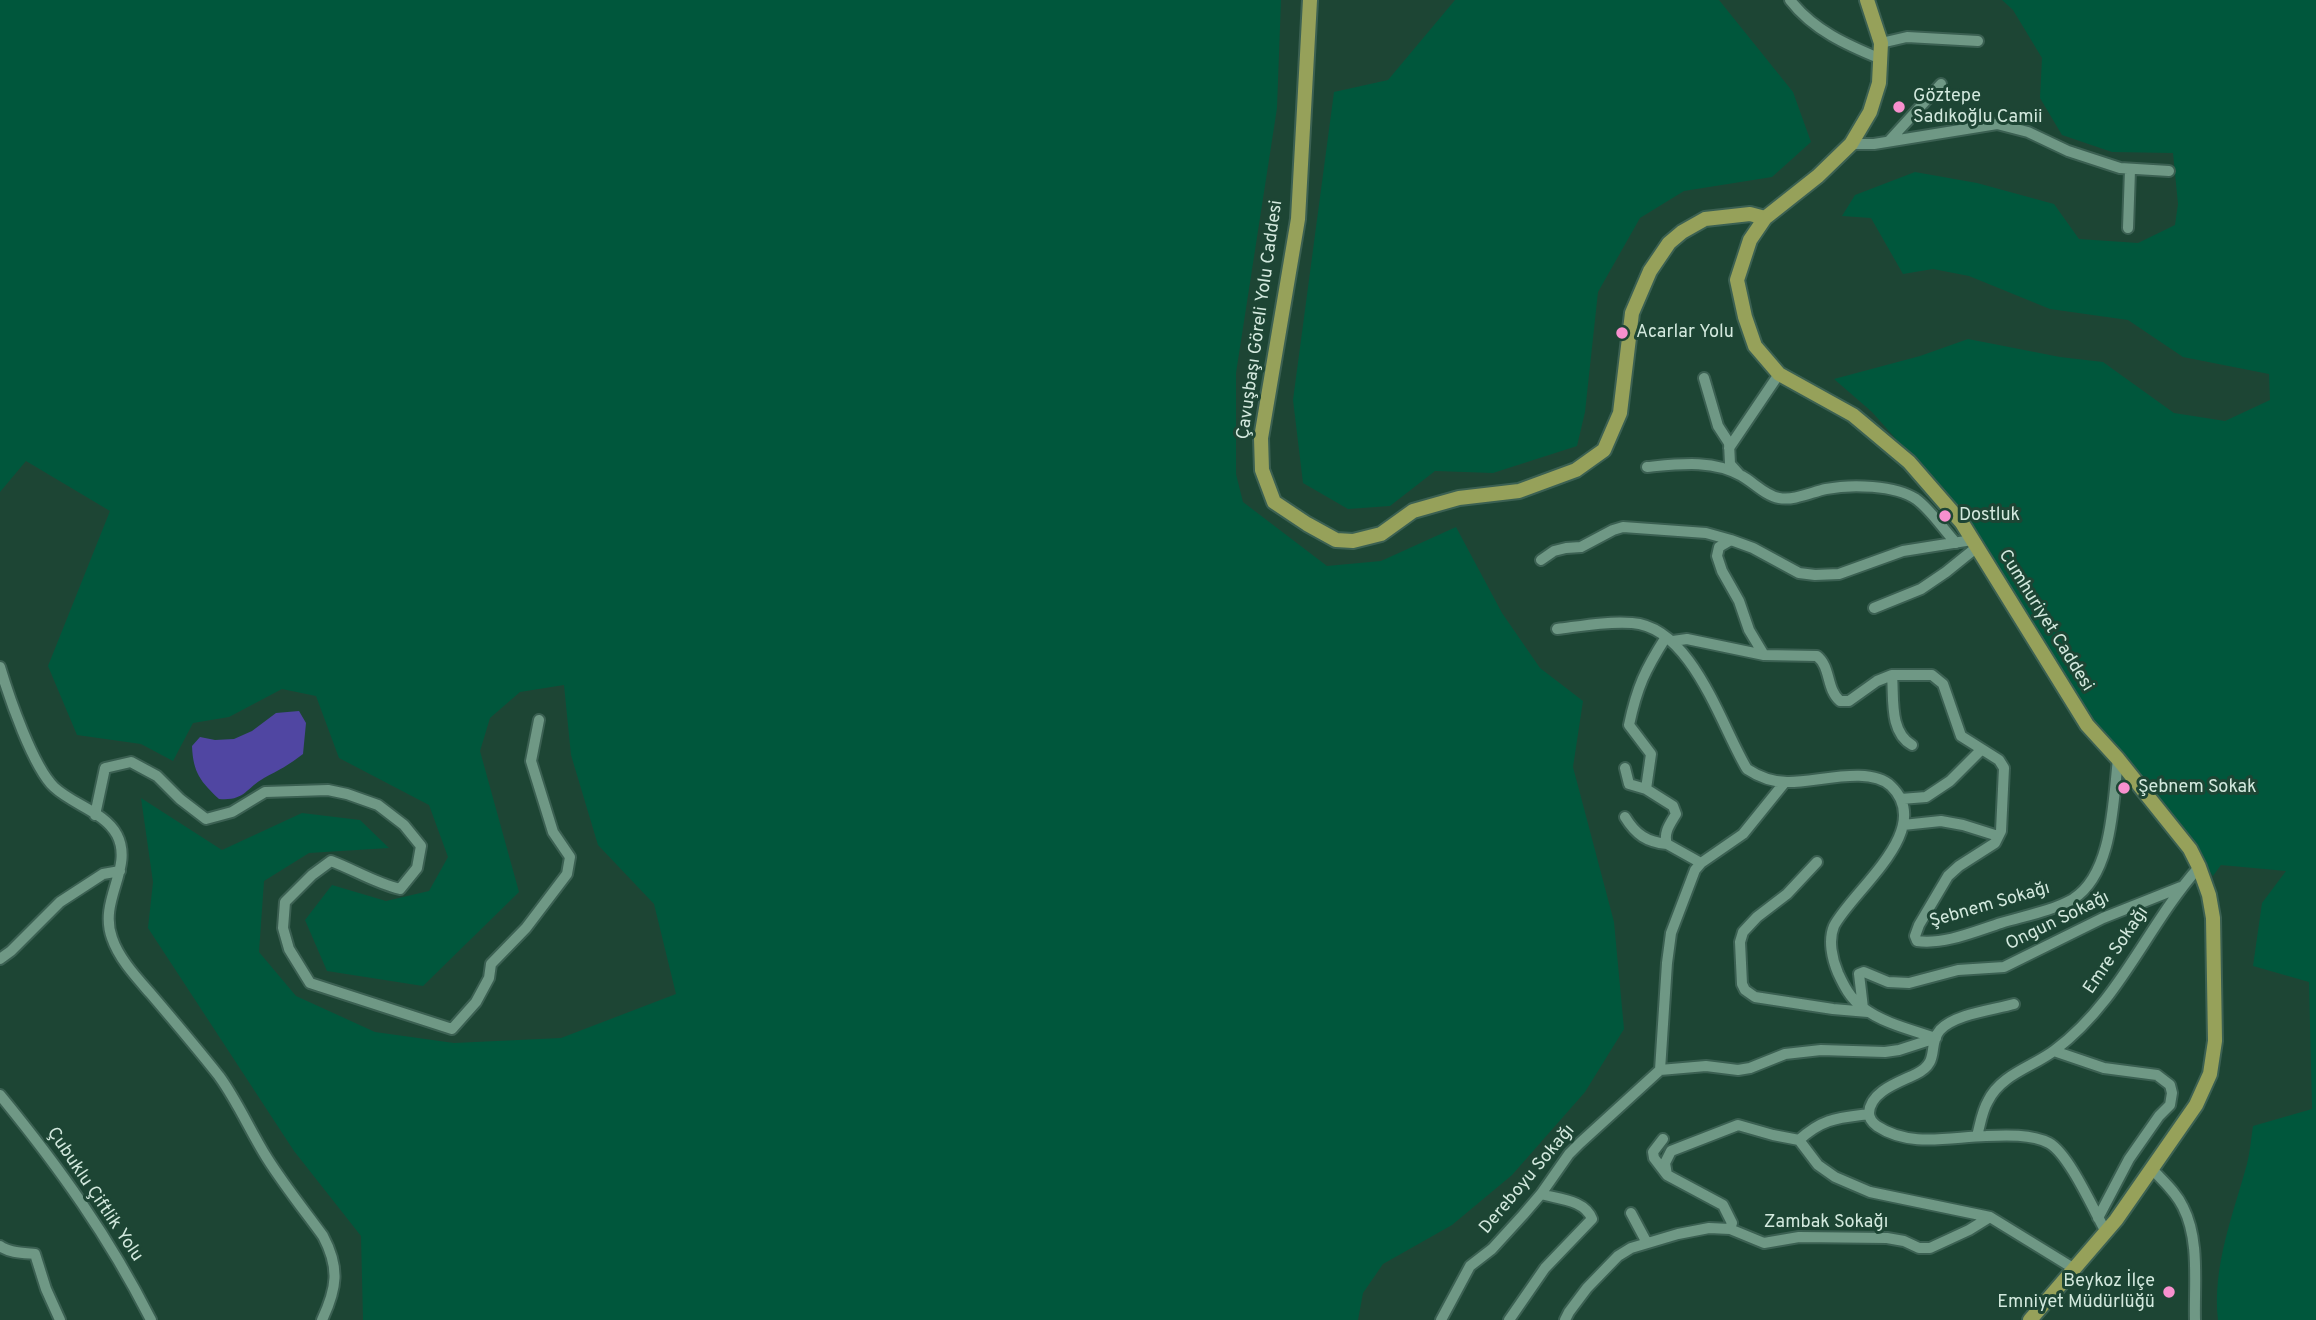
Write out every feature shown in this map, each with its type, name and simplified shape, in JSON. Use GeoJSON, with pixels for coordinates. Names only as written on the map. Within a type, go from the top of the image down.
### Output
{"type":"FeatureCollection","features":[{"type":"Feature","properties":{"kind":"main road","name":"Çavuşbaşı Göreli Yolu Caddesi"},"geometry":{"type":"LineString","coordinates":[[1310,0],[1298,219],[1261,438],[1262,470],[1274,502],[1336,540],[1353,541],[1381,534],[1413,511],[1459,498],[1519,491],[1576,470],[1604,450],[1620,413],[1632,313],[1650,271],[1663,252],[1682,232],[1705,219],[1750,214],[1765,218]]}},
{"type":"Feature","properties":{"kind":"main road","name":"Cumhuriyet Caddesi"},"geometry":{"type":"LineString","coordinates":[[1867,0],[1881,43],[1879,83],[1870,111],[1851,144],[1818,176],[1765,218],[1750,240],[1737,281],[1755,346],[1779,374],[1853,415],[1909,462],[1962,523],[2087,725],[2118,759],[2190,849],[2209,895],[2213,918],[2215,1041],[2210,1074],[2196,1105],[2106,1232],[2030,1320]]}},
{"type":"Feature","properties":{"kind":"street"},"geometry":{"type":"LineString","coordinates":[[1790,0],[1799,13],[1838,41],[1881,60]]}},
{"type":"Feature","properties":{"kind":"street"},"geometry":{"type":"LineString","coordinates":[[1881,43],[1907,37],[1978,41]]}},
{"type":"Feature","properties":{"kind":"street"},"geometry":{"type":"LineString","coordinates":[[1889,141],[1941,85]]}},
{"type":"Feature","properties":{"kind":"street"},"geometry":{"type":"LineString","coordinates":[[1851,144],[1889,141],[1997,124],[2028,132],[2068,151],[2130,170],[2169,171]]}},
{"type":"Feature","properties":{"kind":"street"},"geometry":{"type":"LineString","coordinates":[[2128,228],[2130,170]]}},
{"type":"Feature","properties":{"kind":"street"},"geometry":{"type":"LineString","coordinates":[[1729,448],[1779,374]]}},
{"type":"Feature","properties":{"kind":"street"},"geometry":{"type":"LineString","coordinates":[[1704,378],[1718,426],[1729,443],[1730,464],[1739,474]]}},
{"type":"Feature","properties":{"kind":"street"},"geometry":{"type":"LineString","coordinates":[[1647,467],[1711,465],[1739,474],[1777,498],[1851,485],[1881,488],[1913,497],[1956,543]]}},
{"type":"Feature","properties":{"kind":"street"},"geometry":{"type":"LineString","coordinates":[[1541,560],[1554,551],[1581,547],[1623,527],[1706,533],[1753,548],[1799,572],[1815,575],[1839,574],[1903,551],[1956,543],[1975,544]]}},
{"type":"Feature","properties":{"kind":"street"},"geometry":{"type":"LineString","coordinates":[[1731,540],[1719,547],[1717,556],[1739,601],[1749,630],[1764,655]]}},
{"type":"Feature","properties":{"kind":"street"},"geometry":{"type":"LineString","coordinates":[[1874,608],[1921,589],[1947,572],[1975,544]]}},
{"type":"Feature","properties":{"kind":"street"},"geometry":{"type":"LineString","coordinates":[[1557,629],[1635,622],[1669,639],[1700,677],[1747,769],[1760,777],[1785,782],[1840,776],[1872,777],[1890,785],[1901,799],[1905,812],[1903,830],[1878,871],[1833,928],[1830,942],[1835,967],[1846,992],[1867,1010],[1936,1038]]}},
{"type":"Feature","properties":{"kind":"street"},"geometry":{"type":"LineString","coordinates":[[1669,639],[1687,639],[1764,655],[1816,656],[1824,661],[1833,695],[1840,701],[1849,701],[1877,681],[1892,675],[1932,675],[1943,684],[1961,736],[1999,760],[2004,768],[2001,831],[1998,836],[1941,821],[1903,825]]}},
{"type":"Feature","properties":{"kind":"street"},"geometry":{"type":"LineString","coordinates":[[1646,789],[1651,754],[1629,725],[1634,700],[1645,670],[1669,639]]}},
{"type":"Feature","properties":{"kind":"street"},"geometry":{"type":"LineString","coordinates":[[0,667],[42,773],[64,796],[110,825],[116,834],[122,853],[108,915],[117,949],[135,975],[220,1078],[267,1158],[330,1248],[335,1286],[322,1320]]}},
{"type":"Feature","properties":{"kind":"street"},"geometry":{"type":"LineString","coordinates":[[1892,675],[1894,719],[1904,740],[1912,745]]}},
{"type":"Feature","properties":{"kind":"street"},"geometry":{"type":"LineString","coordinates":[[95,815],[105,768],[131,762],[157,776],[180,799],[206,819],[232,812],[265,792],[328,790],[378,805],[404,825],[421,846],[416,867],[400,889],[380,884],[331,861],[312,875],[285,902],[283,928],[289,948],[310,983],[452,1028],[476,1002],[489,978],[491,964],[526,928],[566,874],[569,858],[553,832],[531,761],[539,720]]}},
{"type":"Feature","properties":{"kind":"street"},"geometry":{"type":"LineString","coordinates":[[1901,799],[1926,797],[1950,781],[1981,750]]}},
{"type":"Feature","properties":{"kind":"street","name":"Şebnem Sokağı"},"geometry":{"type":"LineString","coordinates":[[1998,836],[1995,843],[1948,876],[1919,925],[1915,936],[1917,941],[1930,943],[1983,929],[2071,900],[2084,891],[2106,849],[2118,759]]}},
{"type":"Feature","properties":{"kind":"street"},"geometry":{"type":"LineString","coordinates":[[1625,768],[1629,784],[1646,789],[1673,806],[1676,814],[1666,832],[1667,844]]}},
{"type":"Feature","properties":{"kind":"street"},"geometry":{"type":"LineString","coordinates":[[1785,782],[1743,834],[1695,870],[1671,933],[1660,1070],[1706,1066],[1738,1070],[1785,1054],[1821,1049],[1885,1052],[1936,1038]]}},
{"type":"Feature","properties":{"kind":"street"},"geometry":{"type":"LineString","coordinates":[[1625,817],[1633,830],[1642,837],[1654,843],[1667,844],[1701,863]]}},
{"type":"Feature","properties":{"kind":"street"},"geometry":{"type":"LineString","coordinates":[[1817,862],[1787,894],[1757,917],[1743,932],[1740,942],[1742,984],[1745,990],[1755,997],[1833,1009],[1867,1010]]}},
{"type":"Feature","properties":{"kind":"street","name":"Emre Sokağı"},"geometry":{"type":"LineString","coordinates":[[1977,1136],[1988,1100],[2000,1083],[2054,1051],[2097,1012],[2123,979],[2181,887],[2199,867]]}},
{"type":"Feature","properties":{"kind":"street"},"geometry":{"type":"LineString","coordinates":[[0,958],[11,951],[60,902],[103,874],[120,871]]}},
{"type":"Feature","properties":{"kind":"street","name":"Ongun Sokağı"},"geometry":{"type":"LineString","coordinates":[[1867,1010],[1859,974],[1864,972],[1888,982],[1909,983],[1958,970],[2004,967],[2103,918],[2181,887]]}},
{"type":"Feature","properties":{"kind":"street"},"geometry":{"type":"LineString","coordinates":[[2014,1004],[1951,1021],[1939,1032],[1929,1065],[1890,1086],[1875,1098],[1869,1114],[1872,1123],[1887,1133],[1906,1138],[1930,1140],[1977,1136],[2028,1137],[2049,1143],[2063,1155],[2106,1232]]}},
{"type":"Feature","properties":{"kind":"street"},"geometry":{"type":"LineString","coordinates":[[2054,1051],[2104,1068],[2157,1075],[2170,1084],[2170,1105],[2159,1116],[2129,1159],[2098,1218]]}},
{"type":"Feature","properties":{"kind":"street","name":"Dereboyu Sokağı"},"geometry":{"type":"LineString","coordinates":[[1441,1320],[1470,1266],[1492,1249],[1541,1194],[1569,1154],[1660,1070]]}},
{"type":"Feature","properties":{"kind":"street","name":"Çubuklu Çiftlik Yolu"},"geometry":{"type":"LineString","coordinates":[[0,1095],[45,1150],[85,1206],[125,1268],[151,1320]]}},
{"type":"Feature","properties":{"kind":"street"},"geometry":{"type":"LineString","coordinates":[[1799,1140],[1822,1122],[1869,1114]]}},
{"type":"Feature","properties":{"kind":"street"},"geometry":{"type":"LineString","coordinates":[[1667,1175],[1665,1163],[1671,1151],[1721,1129],[1738,1125],[1799,1140],[1818,1165],[1835,1177],[1870,1192],[1990,1217],[2073,1268]]}},
{"type":"Feature","properties":{"kind":"street"},"geometry":{"type":"LineString","coordinates":[[1664,1139],[1653,1152],[1654,1158],[1667,1175],[1711,1196],[1723,1205],[1732,1223],[1730,1229]]}},
{"type":"Feature","properties":{"kind":"street"},"geometry":{"type":"LineString","coordinates":[[2152,1169],[2176,1196],[2189,1221],[2194,1248],[2195,1320]]}},
{"type":"Feature","properties":{"kind":"street"},"geometry":{"type":"LineString","coordinates":[[1509,1320],[1545,1268],[1592,1219],[1581,1205],[1541,1194]]}},
{"type":"Feature","properties":{"kind":"street"},"geometry":{"type":"LineString","coordinates":[[1631,1213],[1647,1243]]}},
{"type":"Feature","properties":{"kind":"street","name":"Zambak Sokağı"},"geometry":{"type":"LineString","coordinates":[[1565,1320],[1587,1288],[1613,1261],[1631,1248],[1647,1243],[1709,1228],[1730,1229],[1764,1243],[1799,1237],[1887,1238],[1904,1241],[1919,1248],[1930,1248],[1990,1217]]}},
{"type":"Feature","properties":{"kind":"street"},"geometry":{"type":"LineString","coordinates":[[0,1246],[3,1249],[35,1254],[46,1289],[60,1320]]}},
{"type":"Feature","properties":{"kind":"green space"},"geometry":{"type":"Polygon","coordinates":[[[0,0],[1281,0],[1277,108],[1236,373],[1236,474],[1243,502],[1327,566],[1381,561],[1456,527],[1502,613],[1540,668],[1583,701],[1573,767],[1614,922],[1624,1029],[1585,1092],[1512,1175],[1452,1225],[1383,1264],[1363,1293],[1358,1320],[363,1320],[361,1236],[294,1151],[148,928],[153,882],[141,798],[222,850],[302,813],[360,820],[389,848],[309,853],[264,881],[259,952],[296,996],[375,1032],[454,1043],[561,1038],[676,994],[654,904],[598,845],[571,755],[564,685],[520,692],[490,718],[480,751],[519,892],[423,986],[327,971],[305,920],[332,885],[386,901],[429,891],[448,857],[429,805],[339,758],[316,696],[282,689],[229,717],[193,723],[173,761],[141,744],[77,735],[48,666],[110,511],[26,461],[0,492],[0,0]]]}},
{"type":"Feature","properties":{"kind":"green space"},"geometry":{"type":"Polygon","coordinates":[[[1455,0],[1719,0],[1793,92],[1811,142],[1772,177],[1684,191],[1640,218],[1598,292],[1585,412],[1577,446],[1493,473],[1435,471],[1390,506],[1348,509],[1303,483],[1293,400],[1334,92],[1388,80],[1455,0]]]}},
{"type":"Feature","properties":{"kind":"green space"},"geometry":{"type":"Polygon","coordinates":[[[2002,0],[2316,0],[2316,1320],[2218,1320],[2221,1261],[2247,1164],[2253,1126],[2312,1109],[2309,982],[2253,966],[2262,903],[2286,871],[2221,865],[2213,876],[2143,783],[2088,719],[1935,483],[1872,412],[1834,379],[1920,356],[1968,339],[2060,357],[2103,362],[2174,413],[2225,421],[2270,400],[2269,374],[2183,357],[2128,320],[2050,309],[1969,276],[1933,269],[1903,274],[1871,218],[1842,216],[1855,195],[1915,172],[1977,183],[2054,204],[2079,239],[2138,243],[2175,225],[2178,204],[2173,153],[2112,152],[2062,135],[2040,98],[2042,58],[2013,10],[2002,0]]]}},
{"type":"Feature","properties":{"kind":"shaded area"},"geometry":{"type":"Polygon","coordinates":[[[299,711],[306,723],[303,754],[298,758],[234,798],[219,799],[203,782],[196,770],[192,746],[200,737],[215,740],[234,739],[252,731],[276,713],[299,711]]]}},
{"type":"Feature","properties":{"kind":"place","name":"Göztepe Sadıkoğlu Camii"},"geometry":{"type":"Point","coordinates":[1899,107]}},
{"type":"Feature","properties":{"kind":"place","name":"Acarlar Yolu"},"geometry":{"type":"Point","coordinates":[1622,333]}},
{"type":"Feature","properties":{"kind":"place","name":"Dostluk"},"geometry":{"type":"Point","coordinates":[1945,516]}},
{"type":"Feature","properties":{"kind":"place","name":"Şebnem Sokak"},"geometry":{"type":"Point","coordinates":[2124,788]}},
{"type":"Feature","properties":{"kind":"place","name":"Beykoz İlçe Emniyet Müdürlüğü"},"geometry":{"type":"Point","coordinates":[2169,1292]}}]}
